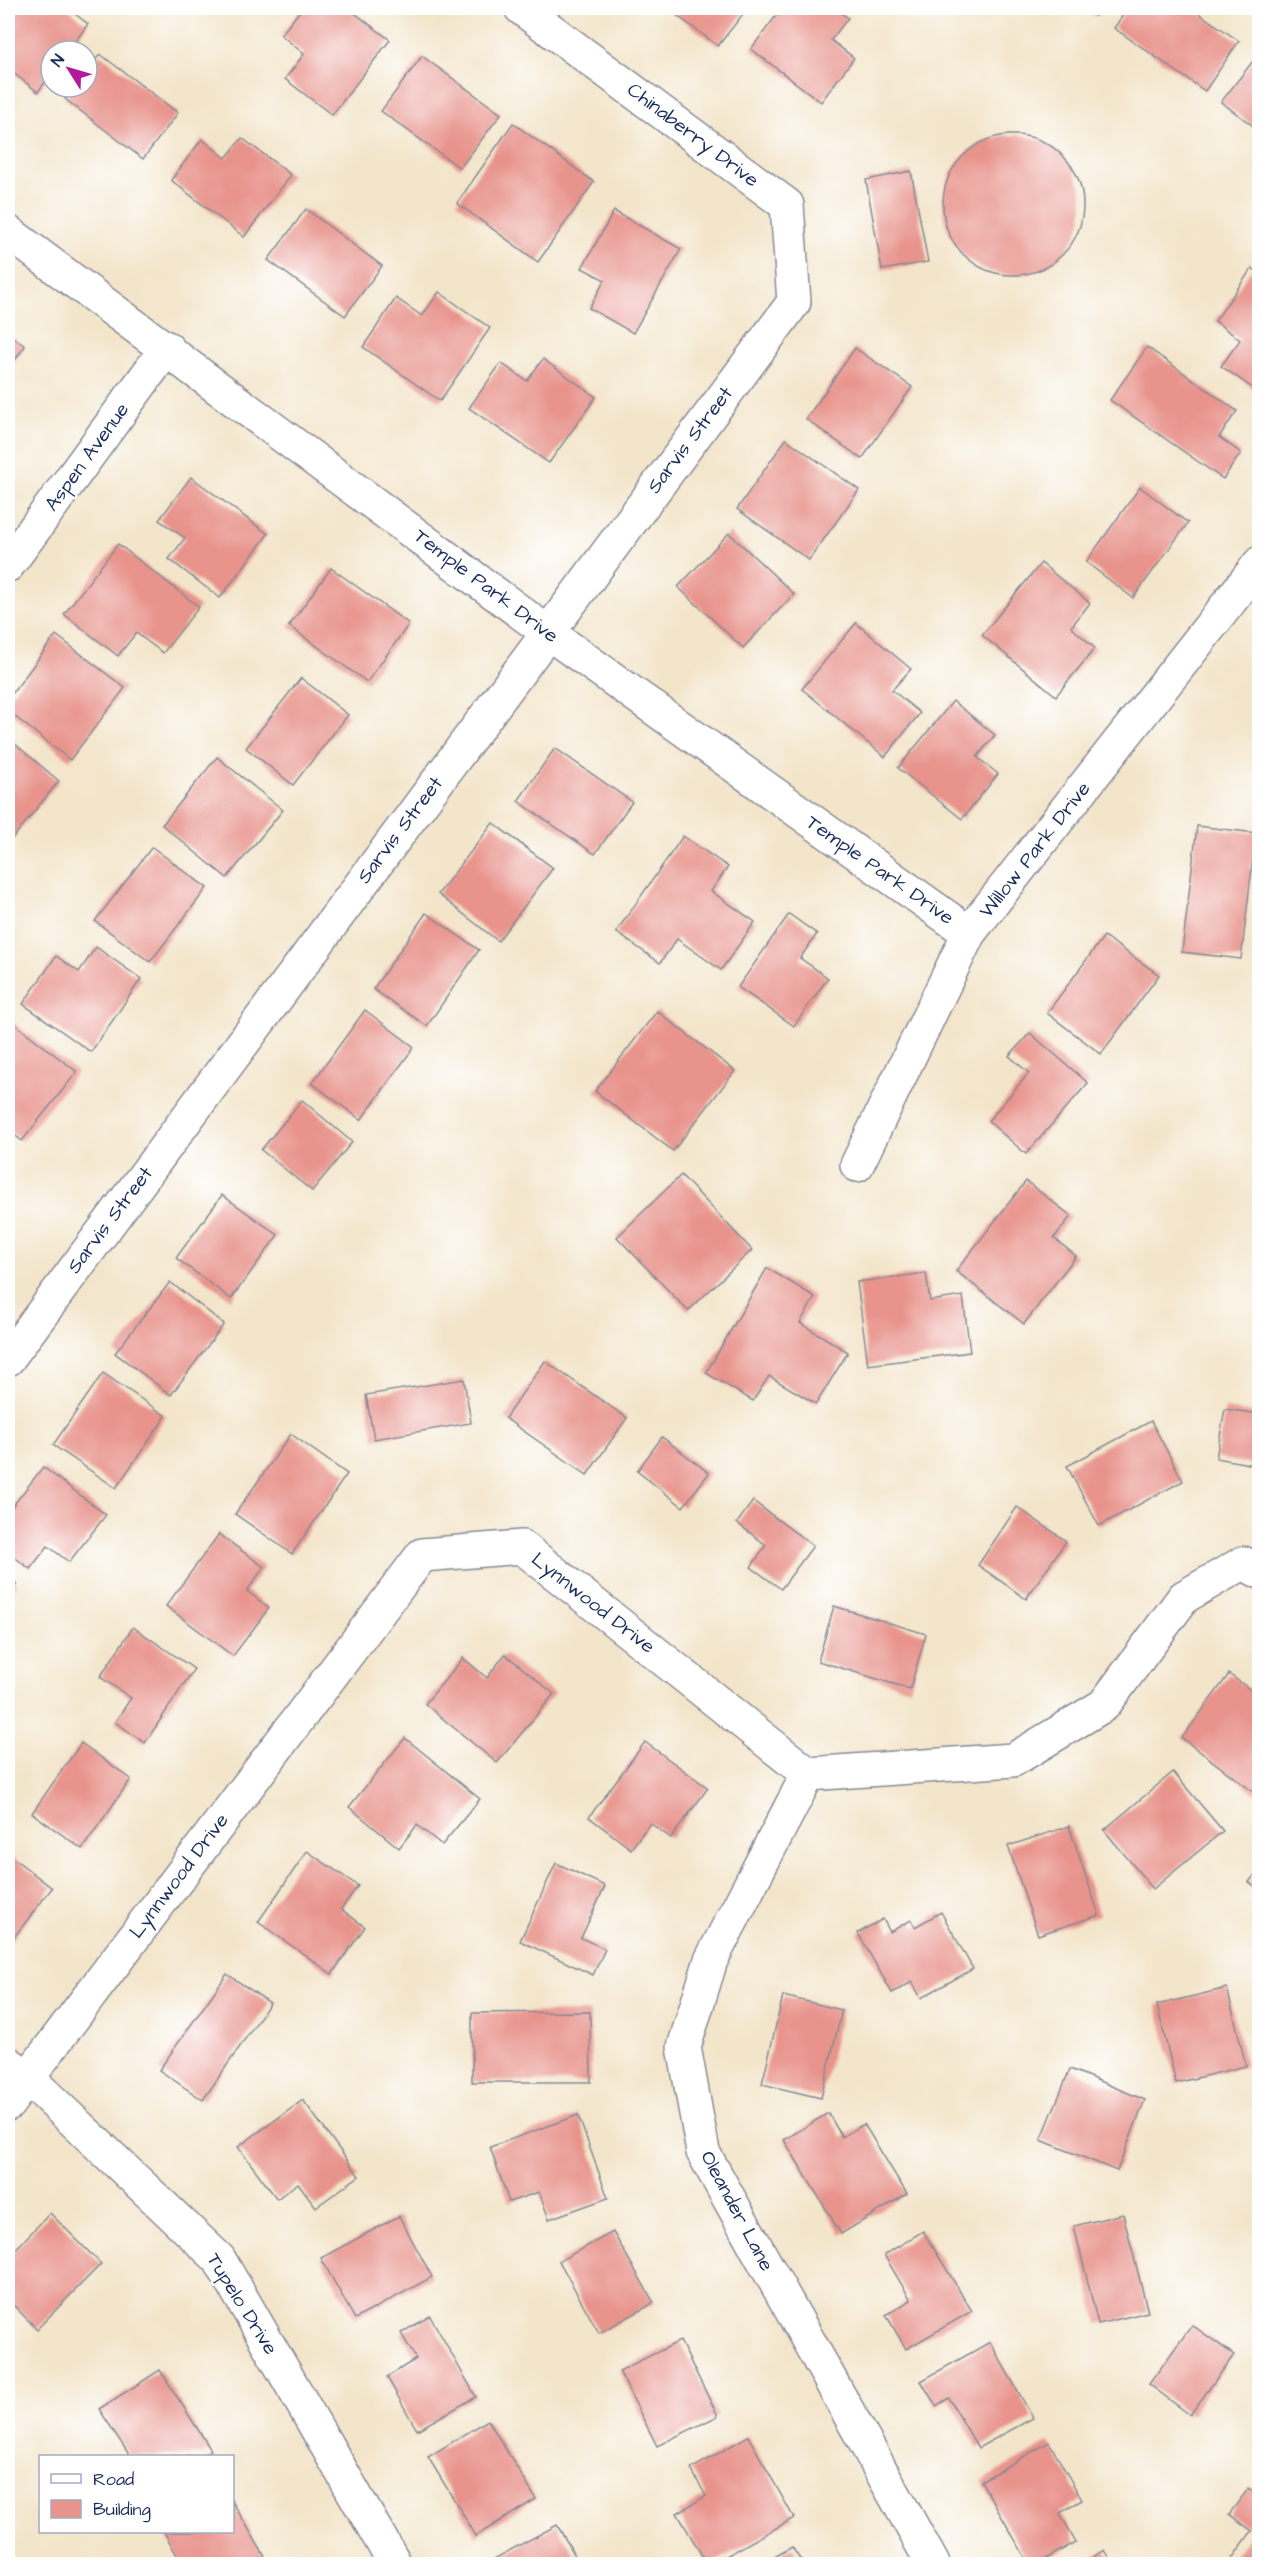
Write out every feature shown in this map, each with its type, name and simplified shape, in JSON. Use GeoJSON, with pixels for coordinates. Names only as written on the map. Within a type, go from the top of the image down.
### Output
{"type":"FeatureCollection","features":[{"type":"Feature","properties":{"kind":"street","name":"Chinaberry Drive"},"geometry":{"type":"LineString","coordinates":[[521,8],[787,205],[794,302]]}},
{"type":"Feature","properties":{"kind":"street","name":"Temple Park Drive"},"geometry":{"type":"LineString","coordinates":[[8,232],[547,632],[969,933]]}},
{"type":"Feature","properties":{"kind":"street","name":"Sarvis Street"},"geometry":{"type":"LineString","coordinates":[[8,1359],[794,302]]}},
{"type":"Feature","properties":{"kind":"street","name":"Aspen Avenue"},"geometry":{"type":"LineString","coordinates":[[8,565],[167,348]]}},
{"type":"Feature","properties":{"kind":"street","name":"Willow Park Drive"},"geometry":{"type":"LineString","coordinates":[[856,1165],[969,933],[1260,563]]}},
{"type":"Feature","properties":{"kind":"street","name":"Lynnwood Drive"},"geometry":{"type":"LineString","coordinates":[[8,2104],[17,2070],[422,1555],[522,1547],[808,1774]]}},
{"type":"Feature","properties":{"kind":"street"},"geometry":{"type":"LineString","coordinates":[[808,1774],[1013,1760],[1104,1705],[1184,1597],[1243,1563],[1260,1572]]}},
{"type":"Feature","properties":{"kind":"street","name":"Oleander Lane"},"geometry":{"type":"LineString","coordinates":[[808,1774],[711,1960],[684,2047],[703,2152],[933,2565]]}},
{"type":"Feature","properties":{"kind":"street","name":"Tupelo Drive"},"geometry":{"type":"LineString","coordinates":[[17,2070],[219,2259],[394,2565]]}},
{"type":"Feature","properties":{"kind":"building"},"geometry":{"type":"Polygon","coordinates":[[[8,8],[67,8],[88,24],[77,39],[39,39],[38,92],[8,69],[8,8]]]}},
{"type":"Feature","properties":{"kind":"building"},"geometry":{"type":"Polygon","coordinates":[[[302,8],[348,8],[390,40],[332,115],[285,79],[304,54],[281,35],[302,8]]]}},
{"type":"Feature","properties":{"kind":"building"},"geometry":{"type":"Polygon","coordinates":[[[667,8],[735,8],[743,14],[718,46],[667,8]]]}},
{"type":"Feature","properties":{"kind":"building"},"geometry":{"type":"Polygon","coordinates":[[[782,8],[834,8],[848,18],[831,40],[854,58],[821,102],[751,49],[782,8]]]}},
{"type":"Feature","properties":{"kind":"building"},"geometry":{"type":"Polygon","coordinates":[[[1083,8],[1102,8],[1095,16],[1083,8]]]}},
{"type":"Feature","properties":{"kind":"building"},"geometry":{"type":"Polygon","coordinates":[[[1128,8],[1191,8],[1239,41],[1205,91],[1114,28],[1128,8]]]}},
{"type":"Feature","properties":{"kind":"building"},"geometry":{"type":"Polygon","coordinates":[[[1260,52],[1260,131],[1221,102],[1260,52]]]}},
{"type":"Feature","properties":{"kind":"building"},"geometry":{"type":"Polygon","coordinates":[[[99,55],[178,113],[143,159],[65,99],[99,99],[99,55]]]}},
{"type":"Feature","properties":{"kind":"building"},"geometry":{"type":"Polygon","coordinates":[[[422,56],[501,114],[460,168],[381,111],[422,56]]]}},
{"type":"Feature","properties":{"kind":"building"},"geometry":{"type":"Polygon","coordinates":[[[513,123],[594,182],[538,262],[457,203],[513,123]]]}},
{"type":"Feature","properties":{"kind":"building"},"geometry":{"type":"Polygon","coordinates":[[[1013,135],[1040,141],[1052,147],[1062,156],[1071,166],[1077,178],[1083,205],[1077,232],[1071,244],[1062,254],[1052,263],[1040,269],[1013,275],[986,269],[974,263],[964,254],[955,244],[949,232],[943,205],[949,178],[955,166],[964,156],[974,147],[986,141],[1013,135]]]}},
{"type":"Feature","properties":{"kind":"building"},"geometry":{"type":"Polygon","coordinates":[[[242,138],[291,175],[244,237],[171,180],[202,139],[226,158],[242,138]]]}},
{"type":"Feature","properties":{"kind":"building"},"geometry":{"type":"Polygon","coordinates":[[[911,171],[928,262],[882,270],[866,180],[911,171]]]}},
{"type":"Feature","properties":{"kind":"building"},"geometry":{"type":"Polygon","coordinates":[[[306,209],[382,266],[345,316],[268,260],[306,209]]]}},
{"type":"Feature","properties":{"kind":"building"},"geometry":{"type":"Polygon","coordinates":[[[614,211],[681,249],[633,333],[589,308],[605,280],[582,268],[614,211]]]}},
{"type":"Feature","properties":{"kind":"building"},"geometry":{"type":"Polygon","coordinates":[[[1252,268],[1260,273],[1260,393],[1221,366],[1240,340],[1215,321],[1252,268]]]}},
{"type":"Feature","properties":{"kind":"building"},"geometry":{"type":"Polygon","coordinates":[[[439,292],[490,328],[440,401],[363,347],[396,298],[422,316],[439,292]]]}},
{"type":"Feature","properties":{"kind":"building"},"geometry":{"type":"Polygon","coordinates":[[[8,334],[25,346],[8,370],[8,334]]]}},
{"type":"Feature","properties":{"kind":"building"},"geometry":{"type":"Polygon","coordinates":[[[1147,347],[1237,411],[1219,437],[1241,453],[1223,479],[1110,400],[1147,347]]]}},
{"type":"Feature","properties":{"kind":"building"},"geometry":{"type":"Polygon","coordinates":[[[855,348],[912,387],[862,459],[806,419],[855,348]]]}},
{"type":"Feature","properties":{"kind":"building"},"geometry":{"type":"Polygon","coordinates":[[[543,359],[596,397],[549,463],[469,408],[501,363],[527,381],[543,359]]]}},
{"type":"Feature","properties":{"kind":"building"},"geometry":{"type":"Polygon","coordinates":[[[786,439],[859,490],[809,560],[737,509],[786,439]]]}},
{"type":"Feature","properties":{"kind":"building"},"geometry":{"type":"Polygon","coordinates":[[[191,477],[268,534],[220,598],[169,559],[185,538],[159,520],[191,477]]]}},
{"type":"Feature","properties":{"kind":"building"},"geometry":{"type":"Polygon","coordinates":[[[1140,487],[1188,523],[1133,598],[1086,562],[1140,487]]]}},
{"type":"Feature","properties":{"kind":"building"},"geometry":{"type":"Polygon","coordinates":[[[729,533],[794,594],[743,648],[678,587],[729,533]]]}},
{"type":"Feature","properties":{"kind":"building"},"geometry":{"type":"Polygon","coordinates":[[[118,544],[199,607],[163,653],[136,633],[118,656],[64,614],[118,544]]]}},
{"type":"Feature","properties":{"kind":"building"},"geometry":{"type":"Polygon","coordinates":[[[1041,563],[1090,603],[1071,627],[1095,648],[1056,696],[982,635],[1041,563]]]}},
{"type":"Feature","properties":{"kind":"building"},"geometry":{"type":"Polygon","coordinates":[[[331,568],[409,624],[367,682],[289,626],[331,568]]]}},
{"type":"Feature","properties":{"kind":"building"},"geometry":{"type":"Polygon","coordinates":[[[856,623],[911,669],[892,690],[920,713],[885,757],[802,689],[856,623]]]}},
{"type":"Feature","properties":{"kind":"building"},"geometry":{"type":"Polygon","coordinates":[[[56,635],[125,688],[70,760],[8,711],[8,699],[56,635]]]}},
{"type":"Feature","properties":{"kind":"building"},"geometry":{"type":"Polygon","coordinates":[[[301,678],[348,715],[293,785],[246,748],[301,678]]]}},
{"type":"Feature","properties":{"kind":"building"},"geometry":{"type":"Polygon","coordinates":[[[953,701],[995,735],[977,757],[998,774],[962,819],[898,768],[953,701]]]}},
{"type":"Feature","properties":{"kind":"building"},"geometry":{"type":"Polygon","coordinates":[[[8,738],[59,781],[8,844],[8,738]]]}},
{"type":"Feature","properties":{"kind":"building"},"geometry":{"type":"Polygon","coordinates":[[[555,748],[632,802],[595,854],[518,801],[555,748]]]}},
{"type":"Feature","properties":{"kind":"building"},"geometry":{"type":"Polygon","coordinates":[[[217,757],[283,810],[227,878],[162,825],[217,757]]]}},
{"type":"Feature","properties":{"kind":"building"},"geometry":{"type":"Polygon","coordinates":[[[493,823],[553,868],[498,941],[438,894],[493,823]]]}},
{"type":"Feature","properties":{"kind":"building"},"geometry":{"type":"Polygon","coordinates":[[[1197,826],[1256,833],[1241,959],[1182,952],[1197,826]]]}},
{"type":"Feature","properties":{"kind":"building"},"geometry":{"type":"Polygon","coordinates":[[[683,836],[728,867],[711,891],[755,922],[721,970],[677,939],[660,963],[616,932],[683,836]]]}},
{"type":"Feature","properties":{"kind":"building"},"geometry":{"type":"Polygon","coordinates":[[[152,847],[207,888],[150,962],[95,921],[152,847]]]}},
{"type":"Feature","properties":{"kind":"building"},"geometry":{"type":"Polygon","coordinates":[[[426,913],[479,950],[427,1026],[373,989],[426,913]]]}},
{"type":"Feature","properties":{"kind":"building"},"geometry":{"type":"Polygon","coordinates":[[[789,914],[817,934],[800,958],[828,978],[794,1026],[738,987],[789,914]]]}},
{"type":"Feature","properties":{"kind":"building"},"geometry":{"type":"Polygon","coordinates":[[[1104,936],[1159,975],[1101,1054],[1047,1013],[1104,936]]]}},
{"type":"Feature","properties":{"kind":"building"},"geometry":{"type":"Polygon","coordinates":[[[96,947],[141,979],[91,1052],[23,1004],[56,956],[79,972],[96,947]]]}},
{"type":"Feature","properties":{"kind":"building"},"geometry":{"type":"Polygon","coordinates":[[[365,1010],[414,1047],[361,1120],[312,1083],[365,1010]]]}},
{"type":"Feature","properties":{"kind":"building"},"geometry":{"type":"Polygon","coordinates":[[[657,1011],[735,1071],[673,1151],[595,1091],[657,1011]]]}},
{"type":"Feature","properties":{"kind":"building"},"geometry":{"type":"Polygon","coordinates":[[[11,1021],[77,1072],[22,1141],[8,1130],[8,1025],[11,1021]]]}},
{"type":"Feature","properties":{"kind":"building"},"geometry":{"type":"Polygon","coordinates":[[[1030,1033],[1088,1083],[1026,1154],[988,1121],[1029,1073],[1009,1056],[1030,1033]]]}},
{"type":"Feature","properties":{"kind":"building"},"geometry":{"type":"Polygon","coordinates":[[[302,1100],[352,1142],[312,1191],[261,1150],[302,1100]]]}},
{"type":"Feature","properties":{"kind":"building"},"geometry":{"type":"Polygon","coordinates":[[[681,1175],[752,1250],[688,1311],[617,1237],[681,1175]]]}},
{"type":"Feature","properties":{"kind":"building"},"geometry":{"type":"Polygon","coordinates":[[[1026,1181],[1071,1216],[1054,1238],[1076,1256],[1024,1324],[956,1271],[1026,1181]]]}},
{"type":"Feature","properties":{"kind":"building"},"geometry":{"type":"Polygon","coordinates":[[[222,1195],[278,1235],[231,1299],[176,1258],[222,1195]]]}},
{"type":"Feature","properties":{"kind":"building"},"geometry":{"type":"Polygon","coordinates":[[[767,1268],[815,1297],[800,1323],[848,1352],[816,1404],[769,1376],[753,1401],[706,1373],[767,1268]]]}},
{"type":"Feature","properties":{"kind":"building"},"geometry":{"type":"Polygon","coordinates":[[[926,1273],[930,1301],[963,1296],[970,1352],[868,1365],[857,1282],[926,1273]]]}},
{"type":"Feature","properties":{"kind":"building"},"geometry":{"type":"Polygon","coordinates":[[[170,1282],[224,1324],[171,1395],[115,1353],[170,1282]]]}},
{"type":"Feature","properties":{"kind":"building"},"geometry":{"type":"Polygon","coordinates":[[[545,1361],[627,1418],[587,1475],[505,1418],[545,1361]]]}},
{"type":"Feature","properties":{"kind":"building"},"geometry":{"type":"Polygon","coordinates":[[[103,1373],[166,1416],[116,1488],[53,1445],[103,1373]]]}},
{"type":"Feature","properties":{"kind":"building"},"geometry":{"type":"Polygon","coordinates":[[[464,1379],[471,1423],[374,1439],[366,1395],[464,1379]]]}},
{"type":"Feature","properties":{"kind":"building"},"geometry":{"type":"Polygon","coordinates":[[[1225,1409],[1260,1414],[1260,1466],[1216,1458],[1225,1409]]]}},
{"type":"Feature","properties":{"kind":"building"},"geometry":{"type":"Polygon","coordinates":[[[1151,1421],[1183,1481],[1099,1526],[1067,1466],[1151,1421]]]}},
{"type":"Feature","properties":{"kind":"building"},"geometry":{"type":"Polygon","coordinates":[[[291,1434],[347,1474],[292,1554],[235,1514],[291,1434]]]}},
{"type":"Feature","properties":{"kind":"building"},"geometry":{"type":"Polygon","coordinates":[[[662,1437],[709,1473],[683,1507],[637,1471],[662,1437]]]}},
{"type":"Feature","properties":{"kind":"building"},"geometry":{"type":"Polygon","coordinates":[[[43,1467],[106,1515],[69,1562],[48,1546],[30,1569],[8,1552],[8,1512],[43,1467]]]}},
{"type":"Feature","properties":{"kind":"building"},"geometry":{"type":"Polygon","coordinates":[[[753,1501],[813,1546],[781,1589],[751,1567],[766,1545],[737,1523],[753,1501]]]}},
{"type":"Feature","properties":{"kind":"building"},"geometry":{"type":"Polygon","coordinates":[[[1017,1507],[1066,1541],[1026,1599],[978,1565],[1017,1507]]]}},
{"type":"Feature","properties":{"kind":"building"},"geometry":{"type":"Polygon","coordinates":[[[219,1534],[264,1567],[247,1591],[269,1608],[233,1656],[166,1606],[219,1534]]]}},
{"type":"Feature","properties":{"kind":"building"},"geometry":{"type":"Polygon","coordinates":[[[8,1577],[17,1584],[8,1597],[8,1577]]]}},
{"type":"Feature","properties":{"kind":"building"},"geometry":{"type":"Polygon","coordinates":[[[834,1606],[926,1634],[910,1689],[818,1661],[834,1606]]]}},
{"type":"Feature","properties":{"kind":"building"},"geometry":{"type":"Polygon","coordinates":[[[133,1627],[194,1669],[145,1743],[115,1722],[131,1698],[100,1677],[133,1627]]]}},
{"type":"Feature","properties":{"kind":"building"},"geometry":{"type":"Polygon","coordinates":[[[505,1654],[554,1694],[497,1763],[425,1704],[463,1658],[487,1678],[505,1654]]]}},
{"type":"Feature","properties":{"kind":"building"},"geometry":{"type":"Polygon","coordinates":[[[1229,1674],[1260,1697],[1260,1797],[1182,1738],[1229,1674]]]}},
{"type":"Feature","properties":{"kind":"building"},"geometry":{"type":"Polygon","coordinates":[[[405,1738],[480,1799],[442,1845],[417,1825],[399,1848],[349,1807],[405,1738]]]}},
{"type":"Feature","properties":{"kind":"building"},"geometry":{"type":"Polygon","coordinates":[[[645,1742],[708,1788],[671,1838],[650,1823],[631,1849],[589,1817],[645,1742]]]}},
{"type":"Feature","properties":{"kind":"building"},"geometry":{"type":"Polygon","coordinates":[[[81,1743],[131,1779],[82,1849],[32,1813],[81,1743]]]}},
{"type":"Feature","properties":{"kind":"building"},"geometry":{"type":"Polygon","coordinates":[[[1173,1772],[1223,1831],[1153,1889],[1104,1830],[1173,1772]]]}},
{"type":"Feature","properties":{"kind":"building"},"geometry":{"type":"Polygon","coordinates":[[[1069,1826],[1099,1915],[1038,1935],[1008,1846],[1069,1826]]]}},
{"type":"Feature","properties":{"kind":"building"},"geometry":{"type":"Polygon","coordinates":[[[307,1851],[358,1886],[341,1909],[365,1927],[332,1974],[258,1922],[307,1851]]]}},
{"type":"Feature","properties":{"kind":"building"},"geometry":{"type":"Polygon","coordinates":[[[8,1854],[52,1888],[8,1945],[8,1854]]]}},
{"type":"Feature","properties":{"kind":"building"},"geometry":{"type":"Polygon","coordinates":[[[556,1863],[605,1886],[581,1938],[605,1949],[593,1975],[520,1941],[556,1863]]]}},
{"type":"Feature","properties":{"kind":"building"},"geometry":{"type":"Polygon","coordinates":[[[1260,1868],[1260,1890],[1249,1882],[1260,1868]]]}},
{"type":"Feature","properties":{"kind":"building"},"geometry":{"type":"Polygon","coordinates":[[[941,1912],[973,1969],[921,1998],[912,1982],[892,1993],[858,1933],[883,1919],[890,1932],[911,1920],[915,1927],[941,1912]]]}},
{"type":"Feature","properties":{"kind":"building"},"geometry":{"type":"Polygon","coordinates":[[[227,1974],[270,2003],[203,2100],[159,2070],[227,1974]]]}},
{"type":"Feature","properties":{"kind":"building"},"geometry":{"type":"Polygon","coordinates":[[[1227,1988],[1246,2066],[1176,2083],[1157,2005],[1227,1988]]]}},
{"type":"Feature","properties":{"kind":"building"},"geometry":{"type":"Polygon","coordinates":[[[783,1996],[842,2010],[821,2098],[762,2084],[783,1996]]]}},
{"type":"Feature","properties":{"kind":"building"},"geometry":{"type":"Polygon","coordinates":[[[590,2012],[591,2082],[472,2082],[472,2013],[590,2012]]]}},
{"type":"Feature","properties":{"kind":"building"},"geometry":{"type":"Polygon","coordinates":[[[1070,2069],[1145,2100],[1117,2171],[1041,2140],[1070,2069]]]}},
{"type":"Feature","properties":{"kind":"building"},"geometry":{"type":"Polygon","coordinates":[[[303,2100],[359,2176],[316,2207],[298,2183],[277,2199],[238,2147],[303,2100]]]}},
{"type":"Feature","properties":{"kind":"building"},"geometry":{"type":"Polygon","coordinates":[[[828,2113],[842,2137],[864,2124],[907,2194],[841,2234],[784,2140],[828,2113]]]}},
{"type":"Feature","properties":{"kind":"building"},"geometry":{"type":"Polygon","coordinates":[[[578,2115],[608,2198],[549,2219],[539,2192],[509,2202],[490,2147],[578,2115]]]}},
{"type":"Feature","properties":{"kind":"building"},"geometry":{"type":"Polygon","coordinates":[[[50,2213],[101,2264],[37,2329],[8,2300],[8,2257],[50,2213]]]}},
{"type":"Feature","properties":{"kind":"building"},"geometry":{"type":"Polygon","coordinates":[[[1123,2214],[1148,2312],[1098,2324],[1074,2226],[1123,2214]]]}},
{"type":"Feature","properties":{"kind":"building"},"geometry":{"type":"Polygon","coordinates":[[[399,2216],[432,2277],[355,2319],[321,2258],[399,2216]]]}},
{"type":"Feature","properties":{"kind":"building"},"geometry":{"type":"Polygon","coordinates":[[[923,2231],[972,2311],[906,2349],[886,2315],[911,2300],[884,2255],[923,2231]]]}},
{"type":"Feature","properties":{"kind":"building"},"geometry":{"type":"Polygon","coordinates":[[[613,2232],[654,2303],[599,2333],[559,2261],[613,2232]]]}},
{"type":"Feature","properties":{"kind":"building"},"geometry":{"type":"Polygon","coordinates":[[[430,2316],[476,2397],[417,2430],[387,2377],[416,2359],[401,2333],[430,2316]]]}},
{"type":"Feature","properties":{"kind":"building"},"geometry":{"type":"Polygon","coordinates":[[[1192,2325],[1234,2355],[1190,2415],[1149,2384],[1192,2325]]]}},
{"type":"Feature","properties":{"kind":"building"},"geometry":{"type":"Polygon","coordinates":[[[680,2341],[718,2416],[657,2446],[619,2371],[680,2341]]]}},
{"type":"Feature","properties":{"kind":"building"},"geometry":{"type":"Polygon","coordinates":[[[990,2342],[1033,2418],[978,2448],[949,2398],[936,2406],[921,2381],[990,2342]]]}},
{"type":"Feature","properties":{"kind":"building"},"geometry":{"type":"Polygon","coordinates":[[[8,2363],[16,2370],[8,2380],[8,2363]]]}},
{"type":"Feature","properties":{"kind":"building"},"geometry":{"type":"Polygon","coordinates":[[[160,2370],[211,2450],[203,2455],[129,2455],[99,2409],[160,2370]]]}},
{"type":"Feature","properties":{"kind":"building"},"geometry":{"type":"Polygon","coordinates":[[[488,2420],[536,2499],[476,2536],[428,2457],[488,2420]]]}},
{"type":"Feature","properties":{"kind":"building"},"geometry":{"type":"Polygon","coordinates":[[[748,2436],[794,2518],[712,2564],[707,2564],[677,2513],[706,2496],[691,2469],[748,2436]]]}},
{"type":"Feature","properties":{"kind":"building"},"geometry":{"type":"Polygon","coordinates":[[[1049,2442],[1082,2500],[1060,2513],[1076,2542],[1037,2564],[1029,2564],[981,2481],[1049,2442]]]}},
{"type":"Feature","properties":{"kind":"building"},"geometry":{"type":"Polygon","coordinates":[[[1249,2488],[1260,2495],[1260,2564],[1228,2564],[1252,2531],[1229,2514],[1249,2488]]]}},
{"type":"Feature","properties":{"kind":"building"},"geometry":{"type":"Polygon","coordinates":[[[234,2504],[268,2562],[264,2564],[182,2564],[165,2533],[234,2533],[234,2504]]]}},
{"type":"Feature","properties":{"kind":"building"},"geometry":{"type":"Polygon","coordinates":[[[557,2525],[580,2564],[494,2564],[492,2560],[557,2525]]]}},
{"type":"Feature","properties":{"kind":"building"},"geometry":{"type":"Polygon","coordinates":[[[792,2547],[803,2564],[762,2564],[792,2547]]]}},
{"type":"Feature","properties":{"kind":"building"},"geometry":{"type":"Polygon","coordinates":[[[1105,2550],[1113,2564],[1081,2564],[1105,2550]]]}}]}
